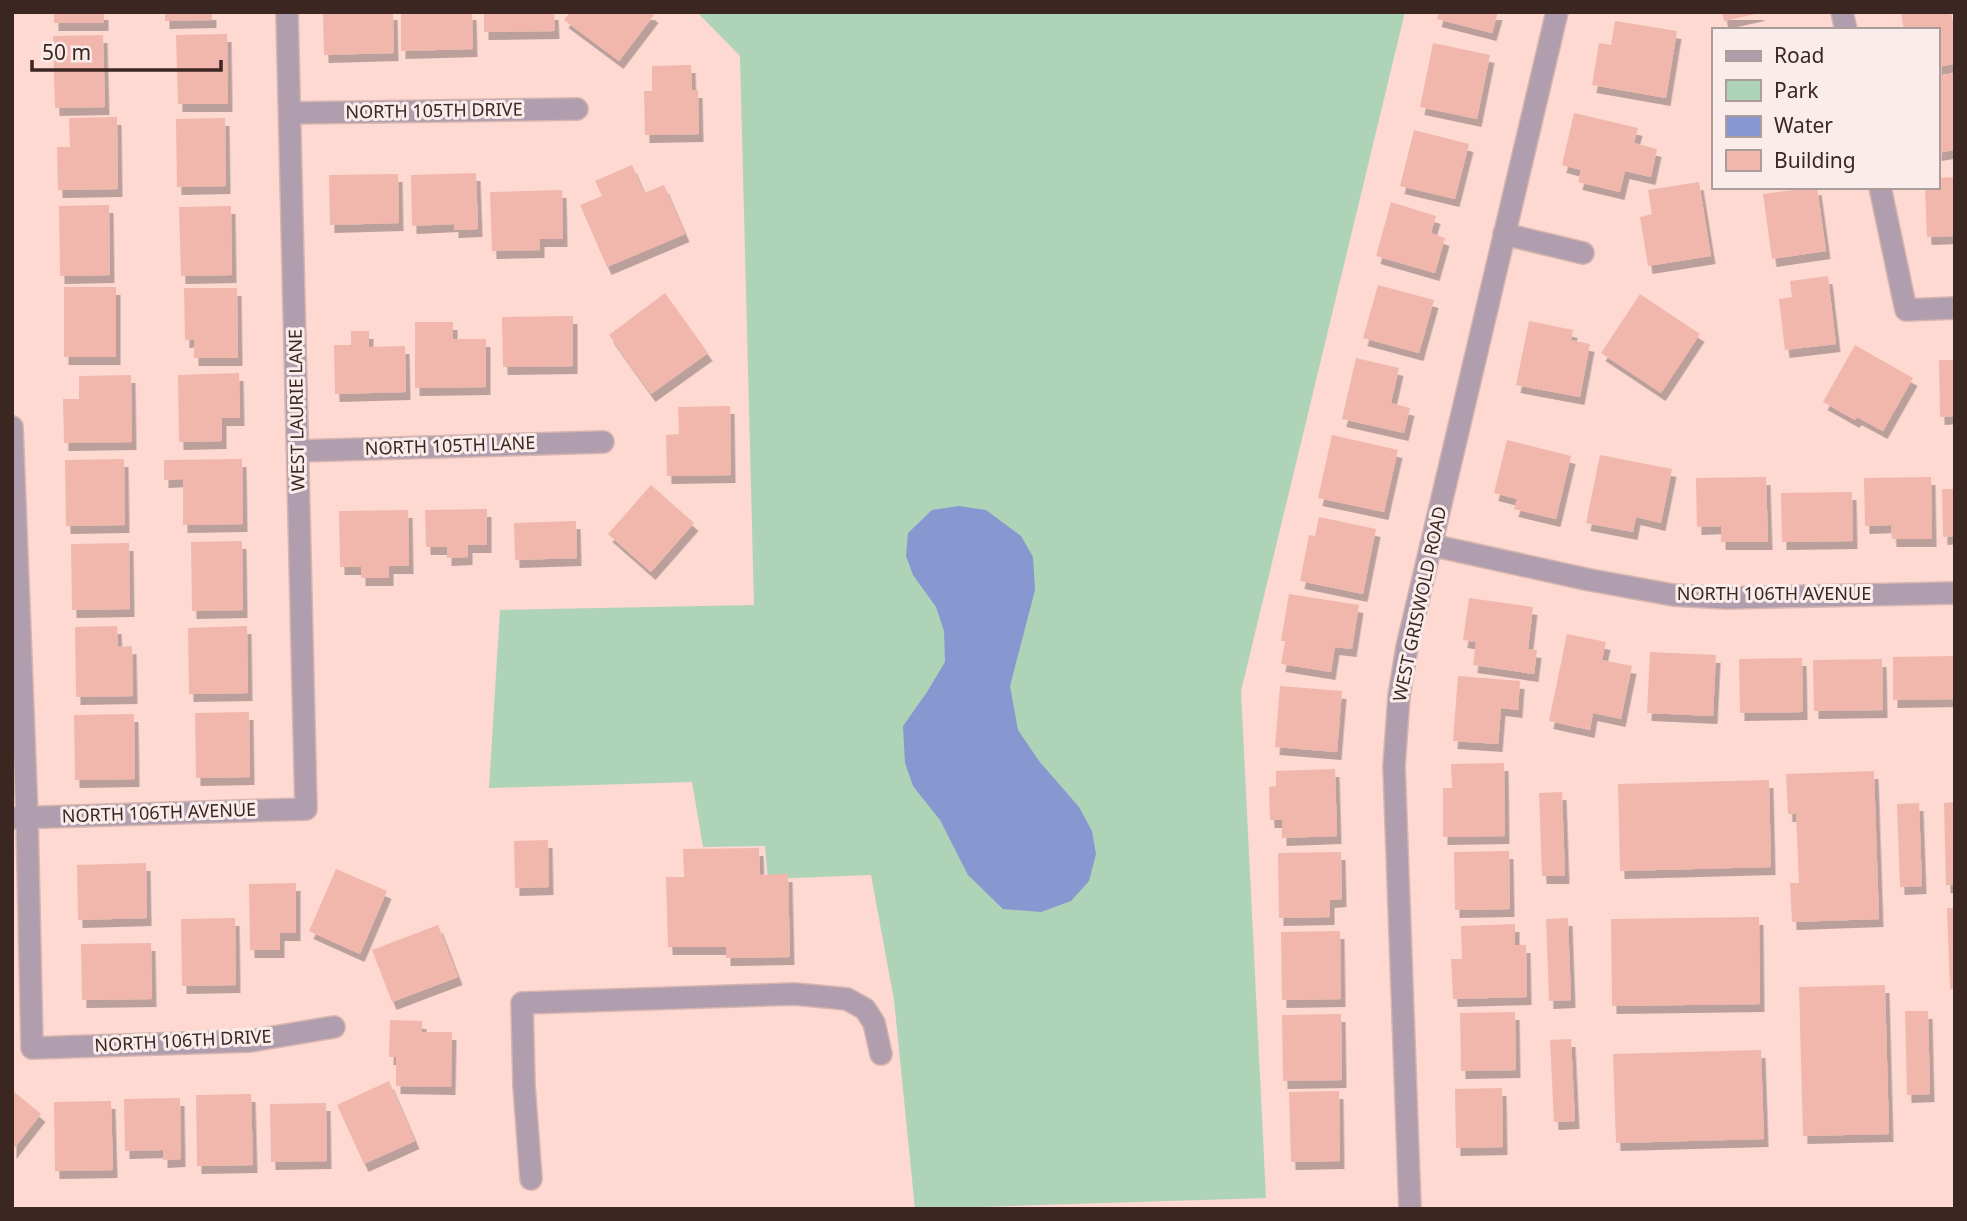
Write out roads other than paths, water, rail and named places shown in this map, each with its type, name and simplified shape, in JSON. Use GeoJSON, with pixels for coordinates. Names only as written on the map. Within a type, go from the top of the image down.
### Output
{"type":"FeatureCollection","features":[{"type":"Feature","properties":{"kind":"street","name":"WEST LAURIE LANE"},"geometry":{"type":"LineString","coordinates":[[287,12],[306,808]]}},
{"type":"Feature","properties":{"kind":"street","name":"WEST GRISWOLD ROAD"},"geometry":{"type":"LineString","coordinates":[[1410,1209],[1394,754],[1399,696],[1407,647],[1557,12]]}},
{"type":"Feature","properties":{"kind":"street","name":"NORTH 105TH DRIVE"},"geometry":{"type":"LineString","coordinates":[[290,113],[577,109]]}},
{"type":"Feature","properties":{"kind":"street"},"geometry":{"type":"LineString","coordinates":[[1880,189],[1906,310],[1955,308]]}},
{"type":"Feature","properties":{"kind":"street"},"geometry":{"type":"LineString","coordinates":[[1504,234],[1583,253]]}},
{"type":"Feature","properties":{"kind":"street"},"geometry":{"type":"LineString","coordinates":[[12,427],[19,817]]}},
{"type":"Feature","properties":{"kind":"street","name":"NORTH 105TH LANE"},"geometry":{"type":"LineString","coordinates":[[298,451],[603,442]]}},
{"type":"Feature","properties":{"kind":"street","name":"NORTH 106TH AVENUE"},"geometry":{"type":"LineString","coordinates":[[1431,545],[1590,580],[1674,594],[1727,598],[1955,593]]}},
{"type":"Feature","properties":{"kind":"street","name":"NORTH 106TH AVENUE"},"geometry":{"type":"LineString","coordinates":[[19,817],[306,808]]}},
{"type":"Feature","properties":{"kind":"street","name":"NORTH 106TH DRIVE"},"geometry":{"type":"LineString","coordinates":[[19,817],[32,1048],[250,1041],[334,1027]]}},
{"type":"Feature","properties":{"kind":"street"},"geometry":{"type":"LineString","coordinates":[[531,1179],[524,1085],[522,1003],[795,994],[847,999],[865,1009],[874,1023],[881,1054]]}},
{"type":"Feature","properties":{"kind":"water"},"geometry":{"type":"Polygon","coordinates":[[[959,506],[986,510],[1021,536],[1033,557],[1035,590],[1010,686],[1018,730],[1039,761],[1079,807],[1092,831],[1096,854],[1089,881],[1071,901],[1041,912],[1003,909],[968,875],[940,820],[913,786],[905,763],[903,726],[945,662],[944,631],[936,607],[913,575],[906,556],[908,533],[932,510],[959,506]]]}}]}
